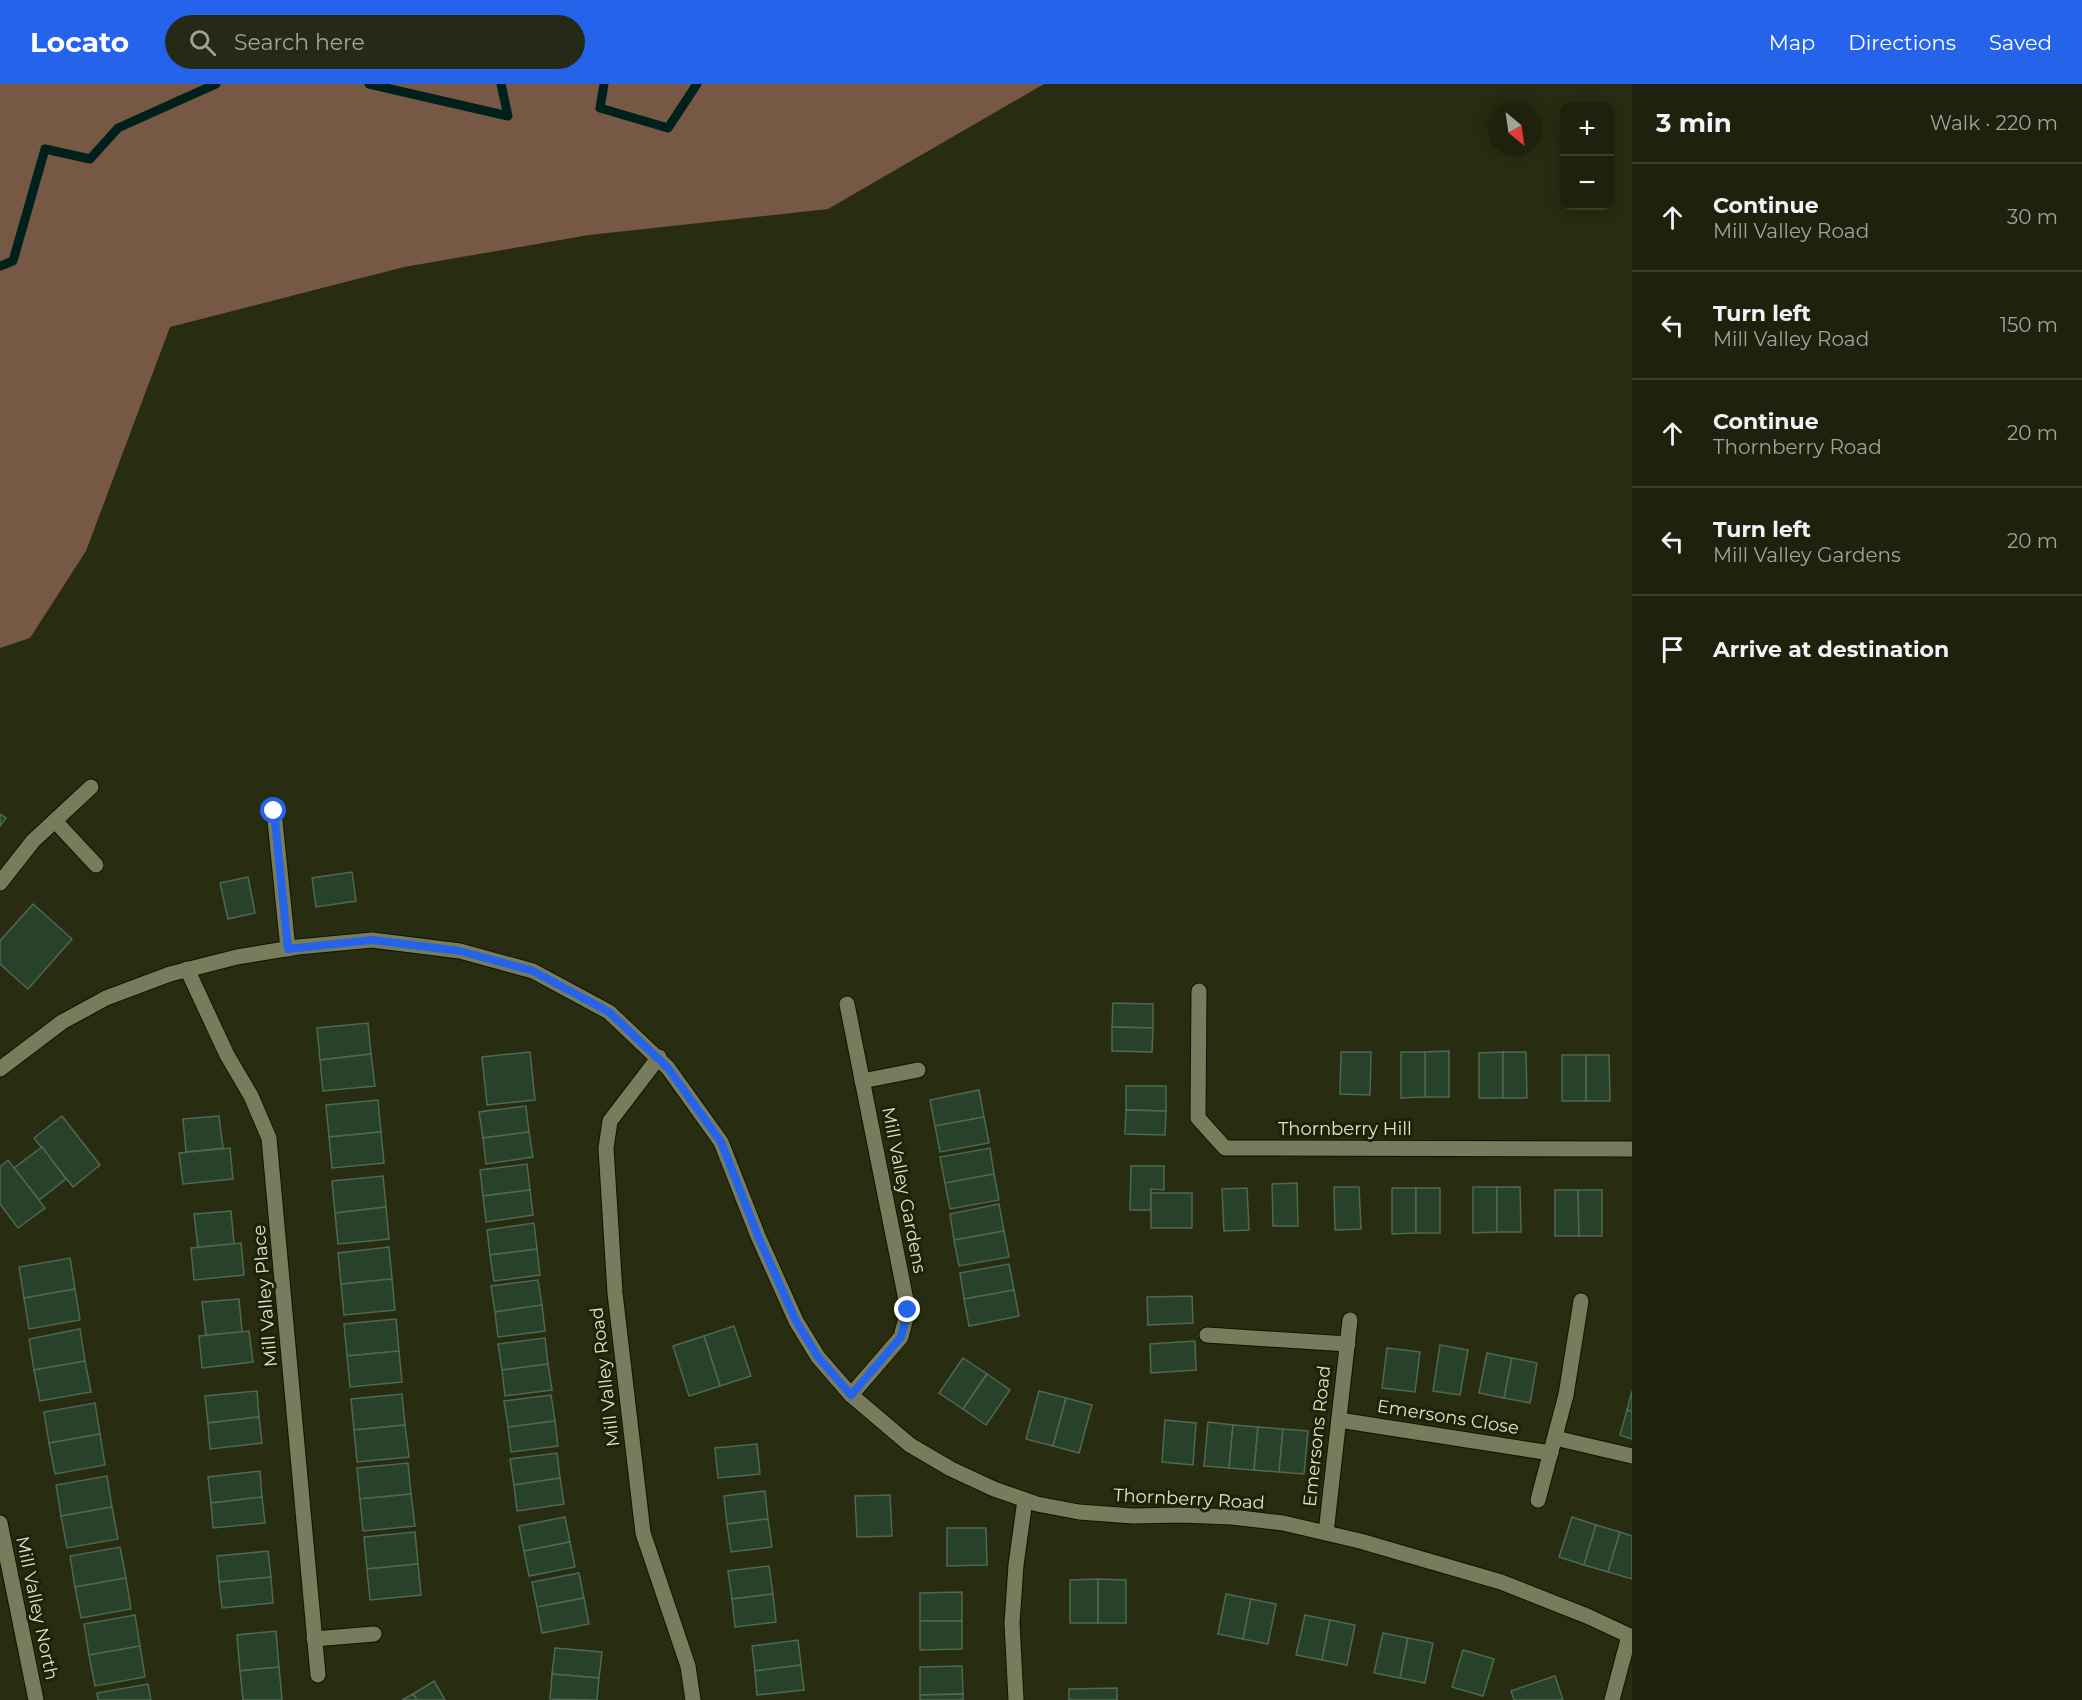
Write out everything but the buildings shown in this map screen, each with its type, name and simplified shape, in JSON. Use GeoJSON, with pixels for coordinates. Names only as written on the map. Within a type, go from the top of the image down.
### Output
{"type":"FeatureCollection","features":[{"type":"Feature","properties":{"kind":"street"},"geometry":{"type":"LineString","coordinates":[[0,883],[33,841],[91,788]]}},
{"type":"Feature","properties":{"kind":"street"},"geometry":{"type":"LineString","coordinates":[[274,811],[288,949]]}},
{"type":"Feature","properties":{"kind":"street"},"geometry":{"type":"LineString","coordinates":[[55,821],[96,865]]}},
{"type":"Feature","properties":{"kind":"street"},"geometry":{"type":"LineString","coordinates":[[0,1069],[62,1022],[106,998],[187,969],[237,957],[288,949],[372,940],[460,951],[533,971],[609,1012],[659,1057]]}},
{"type":"Feature","properties":{"kind":"street","name":"Mill Valley Place"},"geometry":{"type":"LineString","coordinates":[[187,969],[227,1054],[251,1096],[269,1138],[318,1675]]}},
{"type":"Feature","properties":{"kind":"street","name":"Thornberry Hill"},"geometry":{"type":"LineString","coordinates":[[1199,991],[1198,1118],[1225,1148],[1632,1149]]}},
{"type":"Feature","properties":{"kind":"street","name":"Mill Valley Gardens"},"geometry":{"type":"LineString","coordinates":[[847,1004],[908,1310],[901,1337],[851,1395]]}},
{"type":"Feature","properties":{"kind":"street","name":"Thornberry Road"},"geometry":{"type":"LineString","coordinates":[[659,1057],[721,1142],[758,1236],[796,1321],[818,1357],[851,1395],[910,1445],[951,1469],[993,1489],[1025,1500],[1079,1512],[1133,1516],[1232,1517],[1283,1523],[1360,1541],[1501,1582],[1587,1616],[1631,1637]]}},
{"type":"Feature","properties":{"kind":"street","name":"Mill Valley Road"},"geometry":{"type":"LineString","coordinates":[[659,1057],[610,1121],[606,1148],[615,1293],[643,1533],[688,1666],[693,1700]]}},
{"type":"Feature","properties":{"kind":"street"},"geometry":{"type":"LineString","coordinates":[[862,1081],[918,1070]]}},
{"type":"Feature","properties":{"kind":"street"},"geometry":{"type":"LineString","coordinates":[[1538,1500],[1566,1395],[1581,1301]]}},
{"type":"Feature","properties":{"kind":"street","name":"Emersons Road"},"geometry":{"type":"LineString","coordinates":[[1326,1533],[1350,1320]]}},
{"type":"Feature","properties":{"kind":"street","name":"Emersons Road"},"geometry":{"type":"LineString","coordinates":[[1207,1335],[1348,1344]]}},
{"type":"Feature","properties":{"kind":"street","name":"Emersons Close"},"geometry":{"type":"LineString","coordinates":[[1339,1420],[1551,1453]]}},
{"type":"Feature","properties":{"kind":"street"},"geometry":{"type":"LineString","coordinates":[[1555,1438],[1632,1456]]}},
{"type":"Feature","properties":{"kind":"street"},"geometry":{"type":"LineString","coordinates":[[1016,1700],[1012,1623],[1016,1565],[1025,1500]]}},
{"type":"Feature","properties":{"kind":"street","name":"Mill Valley North"},"geometry":{"type":"LineString","coordinates":[[0,1523],[36,1700]]}},
{"type":"Feature","properties":{"kind":"street"},"geometry":{"type":"LineString","coordinates":[[314,1638],[374,1634]]}},
{"type":"Feature","properties":{"kind":"street"},"geometry":{"type":"LineString","coordinates":[[1612,1700],[1631,1637]]}},
{"type":"Feature","properties":{"kind":"shaded area"},"geometry":{"type":"Polygon","coordinates":[[[0,84],[1044,84],[828,209],[589,235],[404,267],[170,327],[86,551],[30,638],[0,648],[0,84]]]}},
{"type":"Feature","properties":{"kind":"waterway"},"geometry":{"type":"LineString","coordinates":[[0,266],[13,261],[45,149],[90,159],[118,128],[216,84]]}},
{"type":"Feature","properties":{"kind":"waterway"},"geometry":{"type":"LineString","coordinates":[[369,84],[508,116],[501,84]]}},
{"type":"Feature","properties":{"kind":"waterway"},"geometry":{"type":"LineString","coordinates":[[604,84],[600,108],[668,128],[697,84]]}},
{"type":"Feature","properties":{"kind":"route"},"geometry":{"type":"LineString","coordinates":[[274,811],[288,949],[372,940],[460,951],[533,971],[576,992],[609,1012],[659,1057],[721,1142],[758,1236],[796,1321],[818,1357],[851,1395],[901,1337],[908,1310]]}}]}
